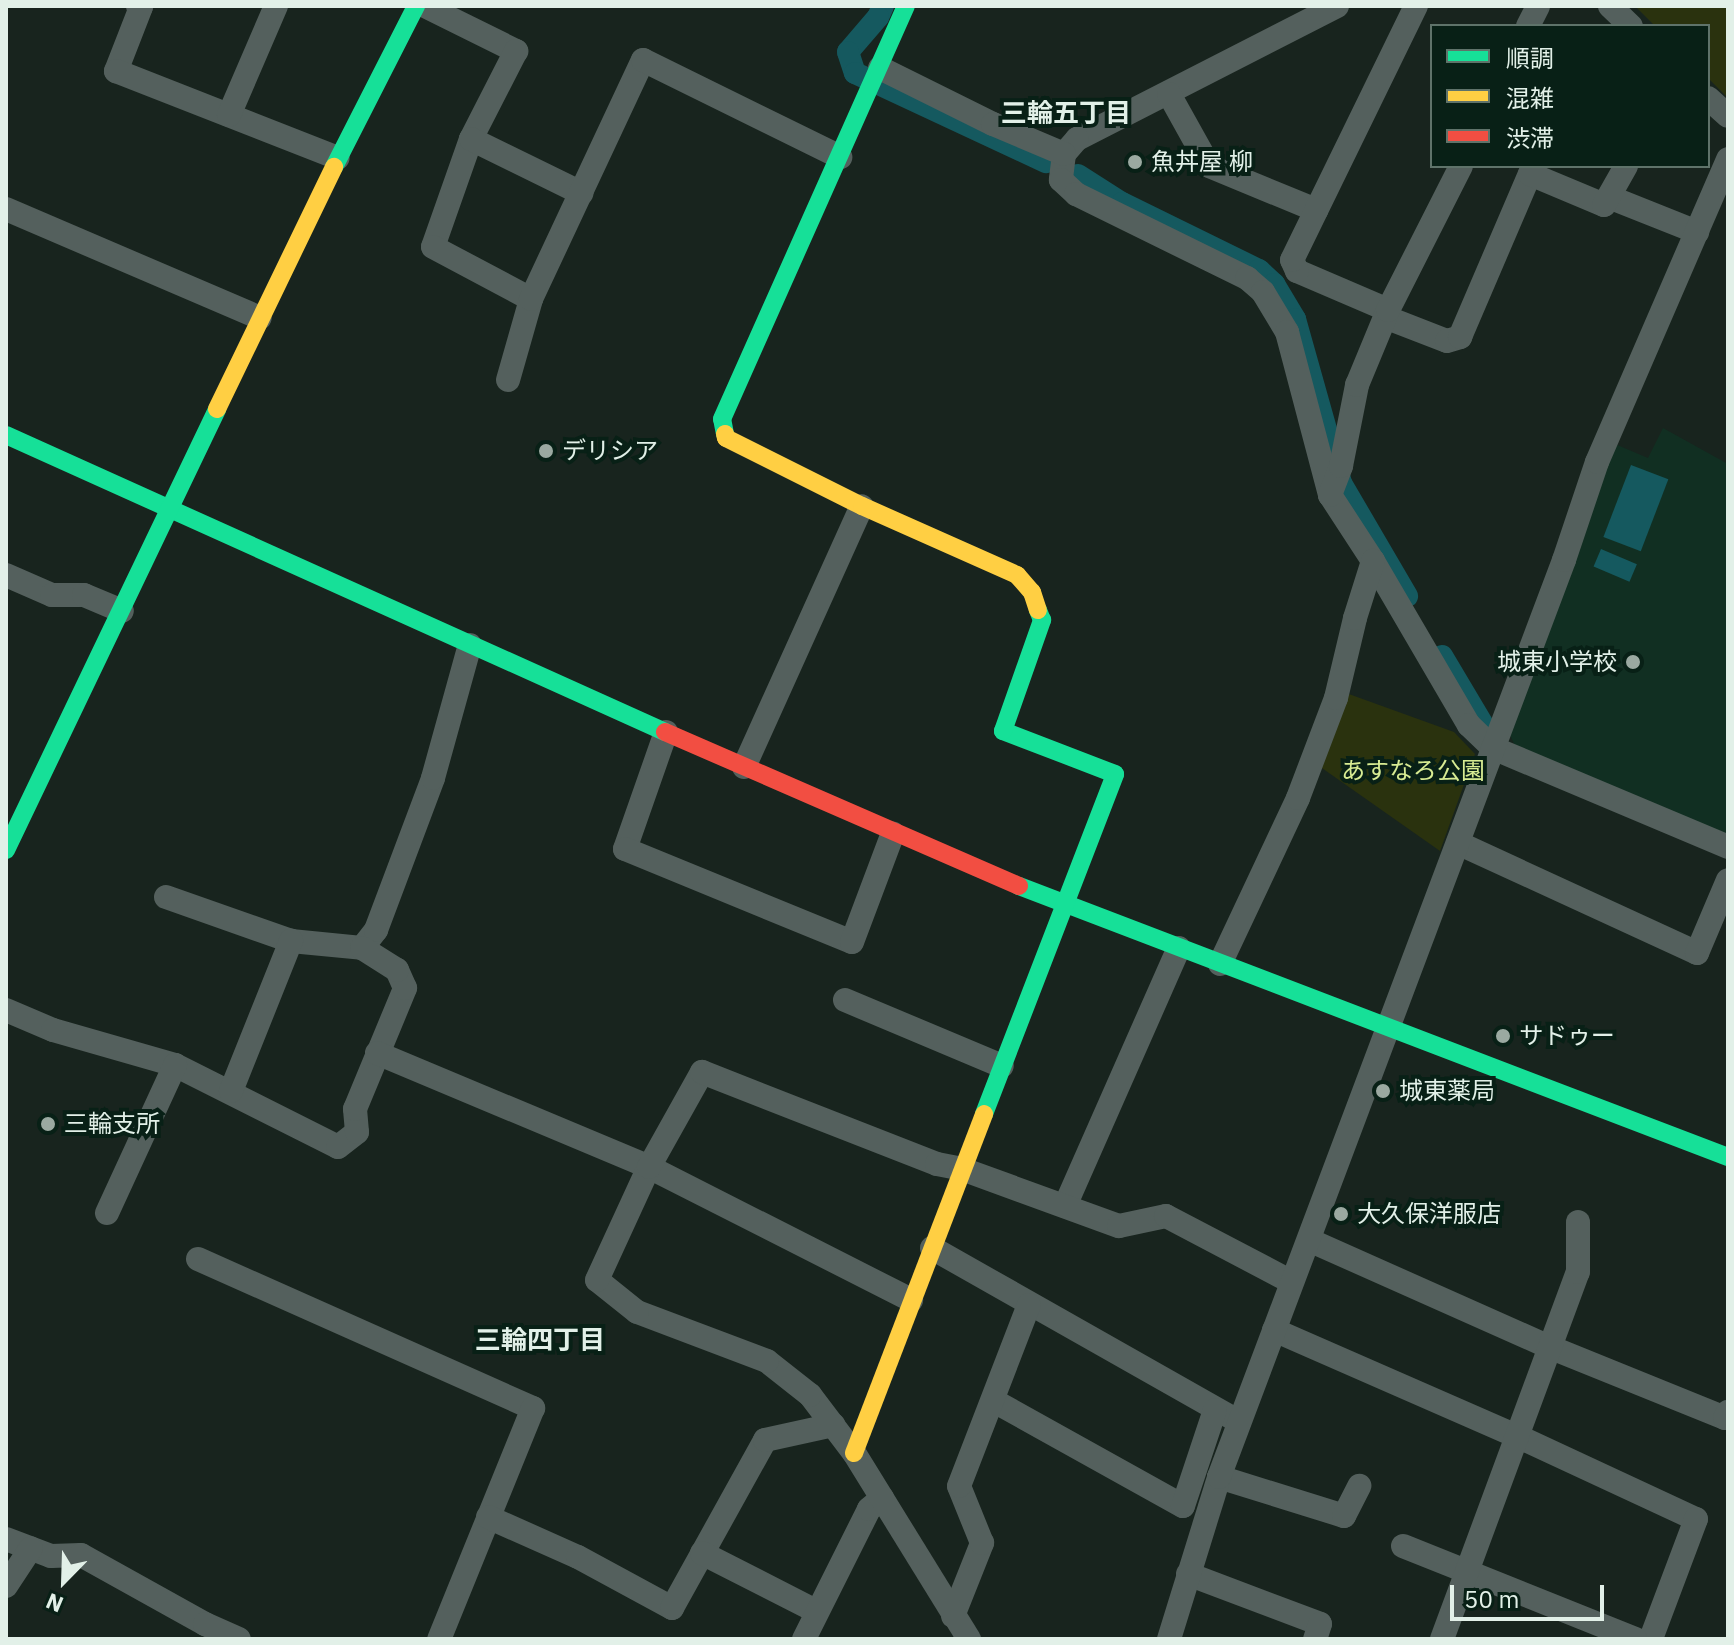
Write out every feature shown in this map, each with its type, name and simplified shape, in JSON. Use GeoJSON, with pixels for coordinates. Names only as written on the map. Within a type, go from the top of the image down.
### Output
{"type":"FeatureCollection","features":[{"type":"Feature","properties":{"kind":"street"},"geometry":{"type":"LineString","coordinates":[[138,6],[141,7],[116,71],[338,158]]}},
{"type":"Feature","properties":{"kind":"street"},"geometry":{"type":"LineString","coordinates":[[229,115],[276,6]]}},
{"type":"Feature","properties":{"kind":"street"},"geometry":{"type":"LineString","coordinates":[[6,850],[260,318],[416,6]]}},
{"type":"Feature","properties":{"kind":"street"},"geometry":{"type":"LineString","coordinates":[[425,6],[516,51],[471,139],[433,247],[531,299]]}},
{"type":"Feature","properties":{"kind":"street"},"geometry":{"type":"LineString","coordinates":[[854,1453],[1115,774],[1003,731],[1042,620],[1032,592],[1017,575],[862,506],[726,438],[722,419],[906,6]]}},
{"type":"Feature","properties":{"kind":"street"},"geometry":{"type":"LineString","coordinates":[[1337,6],[1077,139],[1064,154],[1061,180],[1076,194],[1247,278],[1263,292],[1287,332],[1335,481],[1373,561],[1469,725],[1493,748],[1728,847]]}},
{"type":"Feature","properties":{"kind":"street"},"geometry":{"type":"LineString","coordinates":[[1416,6],[1292,260],[1297,271],[1447,341],[1460,337],[1530,174],[1604,205],[1625,168]]}},
{"type":"Feature","properties":{"kind":"street"},"geometry":{"type":"LineString","coordinates":[[1610,6],[1629,24]]}},
{"type":"Feature","properties":{"kind":"street"},"geometry":{"type":"LineString","coordinates":[[508,380],[531,299],[643,60],[840,157]]}},
{"type":"Feature","properties":{"kind":"street"},"geometry":{"type":"LineString","coordinates":[[876,76],[1064,154]]}},
{"type":"Feature","properties":{"kind":"street"},"geometry":{"type":"LineString","coordinates":[[1169,94],[1209,166],[1316,210]]}},
{"type":"Feature","properties":{"kind":"street"},"geometry":{"type":"LineString","coordinates":[[1710,100],[1728,116]]}},
{"type":"Feature","properties":{"kind":"street"},"geometry":{"type":"LineString","coordinates":[[471,139],[581,193]]}},
{"type":"Feature","properties":{"kind":"street"},"geometry":{"type":"LineString","coordinates":[[1169,1639],[1219,1477],[1290,1281],[1309,1240],[1578,524],[1597,462],[1728,159]]}},
{"type":"Feature","properties":{"kind":"street"},"geometry":{"type":"LineString","coordinates":[[1335,481],[1357,385],[1386,314],[1460,168]]}},
{"type":"Feature","properties":{"kind":"street"},"geometry":{"type":"LineString","coordinates":[[1609,197],[1697,232]]}},
{"type":"Feature","properties":{"kind":"street"},"geometry":{"type":"LineString","coordinates":[[6,209],[260,318]]}},
{"type":"Feature","properties":{"kind":"street"},"geometry":{"type":"LineString","coordinates":[[6,435],[744,767],[1063,905],[1728,1157]]}},
{"type":"Feature","properties":{"kind":"street"},"geometry":{"type":"LineString","coordinates":[[744,767],[862,506]]}},
{"type":"Feature","properties":{"kind":"street"},"geometry":{"type":"LineString","coordinates":[[1220,964],[1298,798],[1330,712],[1373,561]]}},
{"type":"Feature","properties":{"kind":"street"},"geometry":{"type":"LineString","coordinates":[[6,575],[52,595],[84,595],[122,611]]}},
{"type":"Feature","properties":{"kind":"street"},"geometry":{"type":"LineString","coordinates":[[362,948],[376,930],[433,778],[470,645]]}},
{"type":"Feature","properties":{"kind":"street"},"geometry":{"type":"LineString","coordinates":[[666,732],[625,849],[653,862],[852,942],[893,833]]}},
{"type":"Feature","properties":{"kind":"street"},"geometry":{"type":"LineString","coordinates":[[1458,843],[1697,953],[1728,880]]}},
{"type":"Feature","properties":{"kind":"street"},"geometry":{"type":"LineString","coordinates":[[6,1010],[53,1030],[175,1065],[338,1147],[357,1132],[355,1109],[405,988],[397,970],[362,948],[291,941],[166,897]]}},
{"type":"Feature","properties":{"kind":"street"},"geometry":{"type":"LineString","coordinates":[[231,1091],[291,941]]}},
{"type":"Feature","properties":{"kind":"street"},"geometry":{"type":"LineString","coordinates":[[1065,1206],[1179,948]]}},
{"type":"Feature","properties":{"kind":"street"},"geometry":{"type":"LineString","coordinates":[[845,1000],[1002,1066]]}},
{"type":"Feature","properties":{"kind":"street"},"geometry":{"type":"LineString","coordinates":[[377,1053],[649,1167],[911,1300]]}},
{"type":"Feature","properties":{"kind":"street"},"geometry":{"type":"LineString","coordinates":[[107,1213],[175,1065]]}},
{"type":"Feature","properties":{"kind":"street"},"geometry":{"type":"LineString","coordinates":[[969,1639],[854,1453],[810,1395],[767,1361],[637,1312],[597,1280],[649,1167],[702,1072],[937,1164],[962,1169],[1119,1226],[1166,1216],[1290,1281]]}},
{"type":"Feature","properties":{"kind":"street"},"geometry":{"type":"LineString","coordinates":[[1442,1639],[1578,1272],[1578,1222]]}},
{"type":"Feature","properties":{"kind":"street"},"geometry":{"type":"LineString","coordinates":[[1309,1240],[1552,1348],[1725,1418],[1728,1412]]}},
{"type":"Feature","properties":{"kind":"street"},"geometry":{"type":"LineString","coordinates":[[932,1248],[1239,1422]]}},
{"type":"Feature","properties":{"kind":"street"},"geometry":{"type":"LineString","coordinates":[[198,1259],[533,1408],[439,1639]]}},
{"type":"Feature","properties":{"kind":"street"},"geometry":{"type":"LineString","coordinates":[[953,1616],[982,1543],[959,1486],[1029,1305]]}},
{"type":"Feature","properties":{"kind":"street"},"geometry":{"type":"LineString","coordinates":[[1274,1330],[1519,1437],[1696,1519],[1651,1639]]}},
{"type":"Feature","properties":{"kind":"street"},"geometry":{"type":"LineString","coordinates":[[994,1401],[1183,1506],[1215,1410]]}},
{"type":"Feature","properties":{"kind":"street"},"geometry":{"type":"LineString","coordinates":[[488,1517],[578,1557],[672,1608],[765,1440],[833,1425]]}},
{"type":"Feature","properties":{"kind":"street"},"geometry":{"type":"LineString","coordinates":[[1219,1477],[1344,1516],[1359,1486]]}},
{"type":"Feature","properties":{"kind":"street"},"geometry":{"type":"LineString","coordinates":[[804,1639],[869,1509],[882,1498]]}},
{"type":"Feature","properties":{"kind":"street"},"geometry":{"type":"LineString","coordinates":[[6,1539],[51,1556],[81,1555],[205,1624],[239,1639]]}},
{"type":"Feature","properties":{"kind":"street"},"geometry":{"type":"LineString","coordinates":[[1403,1546],[1635,1639]]}},
{"type":"Feature","properties":{"kind":"street"},"geometry":{"type":"LineString","coordinates":[[6,1586],[31,1548]]}},
{"type":"Feature","properties":{"kind":"street"},"geometry":{"type":"LineString","coordinates":[[702,1553],[816,1611]]}},
{"type":"Feature","properties":{"kind":"street"},"geometry":{"type":"LineString","coordinates":[[1188,1574],[1320,1624],[1315,1639]]}},
{"type":"Feature","properties":{"kind":"shaded area","name":"城東小学校"},"geometry":{"type":"Polygon","coordinates":[[[1663,428],[1728,464],[1728,840],[1516,748],[1510,735],[1615,444],[1648,458],[1663,428]]]}},
{"type":"Feature","properties":{"kind":"green space"},"geometry":{"type":"Polygon","coordinates":[[[1635,6],[1728,6],[1728,98],[1710,80],[1710,24],[1653,24],[1635,6]]]}},
{"type":"Feature","properties":{"kind":"green space","name":"あすなろ公園"},"geometry":{"type":"Polygon","coordinates":[[[1346,693],[1454,732],[1475,754],[1440,851],[1319,766],[1346,693]]]}},
{"type":"Feature","properties":{"kind":"water"},"geometry":{"type":"Polygon","coordinates":[[[1631,465],[1668,479],[1641,551],[1603,537],[1631,465]]]}},
{"type":"Feature","properties":{"kind":"water"},"geometry":{"type":"Polygon","coordinates":[[[1601,549],[1637,564],[1629,582],[1594,566],[1601,549]]]}},
{"type":"Feature","properties":{"kind":"waterway"},"geometry":{"type":"LineString","coordinates":[[883,6],[878,17],[848,52],[855,73],[1046,162]]}},
{"type":"Feature","properties":{"kind":"waterway"},"geometry":{"type":"LineString","coordinates":[[1078,175],[1122,203],[1259,270],[1274,284],[1295,319],[1341,483],[1407,596]]}},
{"type":"Feature","properties":{"kind":"waterway"},"geometry":{"type":"LineString","coordinates":[[1442,656],[1485,728]]}},
{"type":"Feature","properties":{"kind":"traffic: fast"},"geometry":{"type":"LineString","coordinates":[[334,167],[416,6]]}},
{"type":"Feature","properties":{"kind":"traffic: fast"},"geometry":{"type":"LineString","coordinates":[[725,434],[722,419],[906,6]]}},
{"type":"Feature","properties":{"kind":"traffic: fast"},"geometry":{"type":"LineString","coordinates":[[6,850],[217,409]]}},
{"type":"Feature","properties":{"kind":"traffic: fast"},"geometry":{"type":"LineString","coordinates":[[6,435],[665,732]]}},
{"type":"Feature","properties":{"kind":"traffic: fast"},"geometry":{"type":"LineString","coordinates":[[984,1114],[1115,774],[1003,731],[1042,620],[1038,610]]}},
{"type":"Feature","properties":{"kind":"traffic: fast"},"geometry":{"type":"LineString","coordinates":[[1019,886],[1728,1157]]}},
{"type":"Feature","properties":{"kind":"traffic: slow"},"geometry":{"type":"LineString","coordinates":[[217,409],[334,167]]}},
{"type":"Feature","properties":{"kind":"traffic: slow"},"geometry":{"type":"LineString","coordinates":[[725,434],[726,438],[862,506],[1017,575],[1032,592],[1038,610]]}},
{"type":"Feature","properties":{"kind":"traffic: slow"},"geometry":{"type":"LineString","coordinates":[[854,1453],[984,1114]]}},
{"type":"Feature","properties":{"kind":"traffic: jam"},"geometry":{"type":"LineString","coordinates":[[665,732],[1019,886]]}},
{"type":"Feature","properties":{"kind":"place","name":"魚丼屋 柳"},"geometry":{"type":"Point","coordinates":[1135,162]}},
{"type":"Feature","properties":{"kind":"place","name":"デリシア"},"geometry":{"type":"Point","coordinates":[546,451]}},
{"type":"Feature","properties":{"kind":"place","name":"城東小学校"},"geometry":{"type":"Point","coordinates":[1633,662]}},
{"type":"Feature","properties":{"kind":"place","name":"サドゥー"},"geometry":{"type":"Point","coordinates":[1503,1036]}},
{"type":"Feature","properties":{"kind":"place","name":"城東薬局"},"geometry":{"type":"Point","coordinates":[1383,1091]}},
{"type":"Feature","properties":{"kind":"place","name":"三輪支所"},"geometry":{"type":"Point","coordinates":[48,1124]}},
{"type":"Feature","properties":{"kind":"place","name":"大久保洋服店"},"geometry":{"type":"Point","coordinates":[1341,1214]}},
{"type":"Feature","properties":{"kind":"district","name":"三輪五丁目"},"geometry":{"type":"Point","coordinates":[1066,113]}},
{"type":"Feature","properties":{"kind":"district","name":"三輪四丁目"},"geometry":{"type":"Point","coordinates":[540,1340]}}]}
